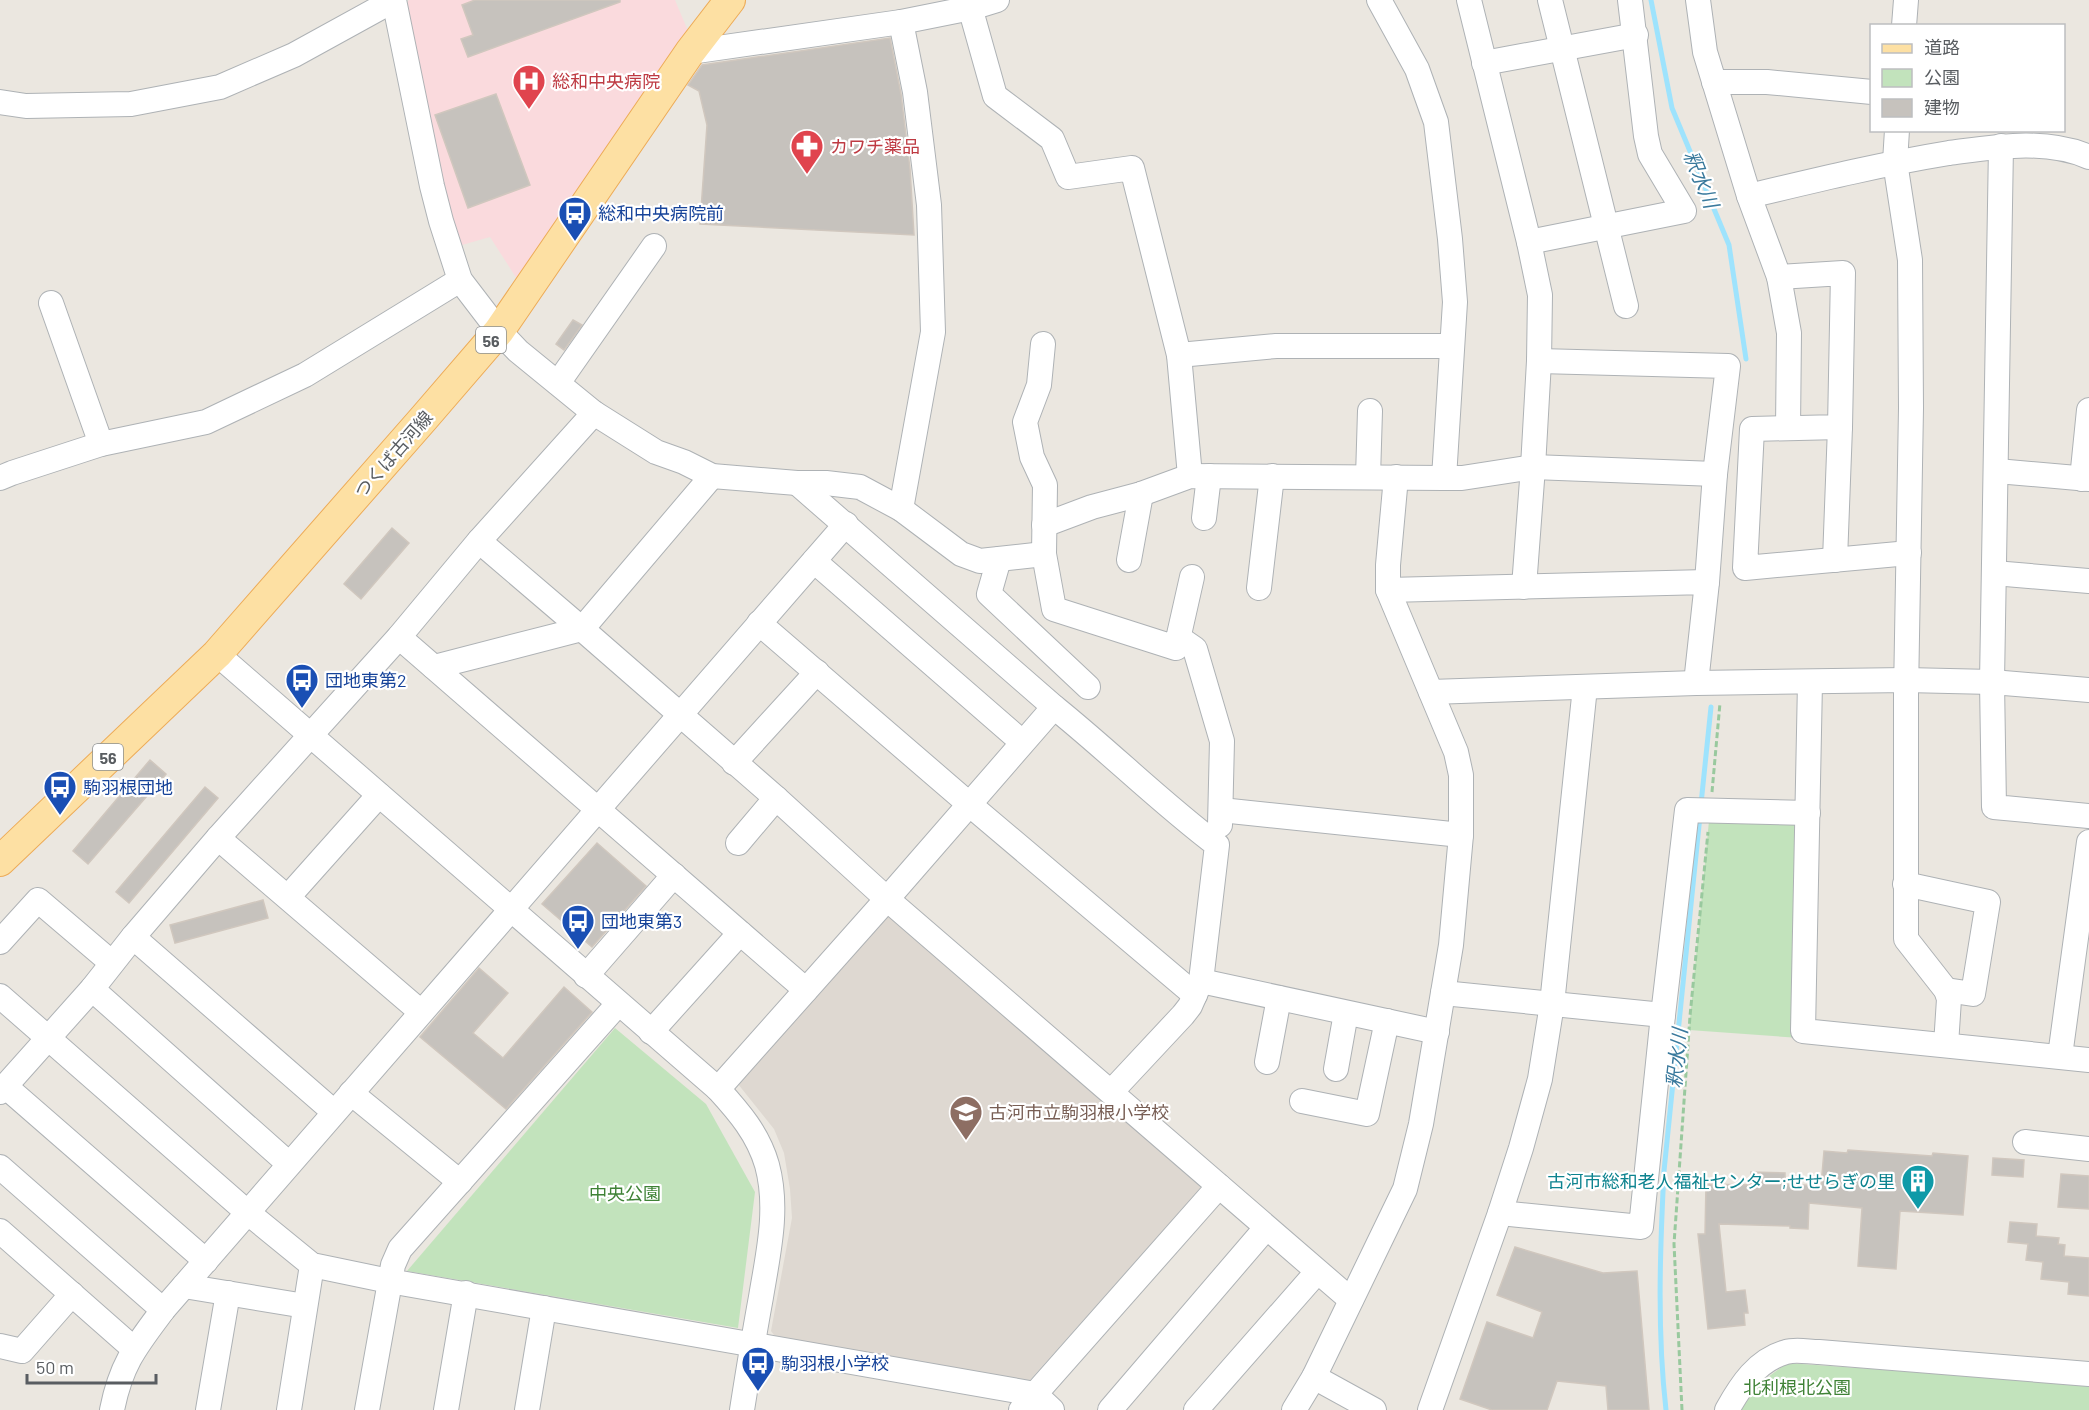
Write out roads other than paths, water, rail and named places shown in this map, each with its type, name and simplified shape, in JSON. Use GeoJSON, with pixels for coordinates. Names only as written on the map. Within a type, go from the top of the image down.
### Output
{"type":"FeatureCollection","features":[{"type":"Feature","properties":{"kind":"main road","name":"つくば古河線"},"geometry":{"type":"LineString","coordinates":[[0,861],[217,654],[499,331],[690,51],[730,0]]}},
{"type":"Feature","properties":{"kind":"street"},"geometry":{"type":"LineString","coordinates":[[0,102],[26,106],[131,104],[220,87],[294,55],[394,0],[432,186],[460,280],[499,331],[518,351],[594,413],[656,452],[684,462],[712,477],[826,483],[860,488],[901,509],[961,554],[981,561],[1044,554]]}},
{"type":"Feature","properties":{"kind":"street"},"geometry":{"type":"LineString","coordinates":[[690,51],[902,22],[970,4],[997,0]]}},
{"type":"Feature","properties":{"kind":"street"},"geometry":{"type":"LineString","coordinates":[[1379,0],[1417,69],[1436,122],[1455,302],[1444,478]]}},
{"type":"Feature","properties":{"kind":"street"},"geometry":{"type":"LineString","coordinates":[[1469,0],[1540,295],[1539,361],[1524,587]]}},
{"type":"Feature","properties":{"kind":"street"},"geometry":{"type":"LineString","coordinates":[[1551,0],[1626,306]]}},
{"type":"Feature","properties":{"kind":"street"},"geometry":{"type":"LineString","coordinates":[[1529,242],[1684,211],[1650,154],[1630,0]]}},
{"type":"Feature","properties":{"kind":"street"},"geometry":{"type":"LineString","coordinates":[[1698,0],[1705,52],[1749,196],[1779,277],[1788,333],[1788,428]]}},
{"type":"Feature","properties":{"kind":"street"},"geometry":{"type":"LineString","coordinates":[[1904,24],[1906,0]]}},
{"type":"Feature","properties":{"kind":"street"},"geometry":{"type":"LineString","coordinates":[[970,4],[995,96],[1052,139],[1068,177],[1132,168],[1179,355],[1204,518]]}},
{"type":"Feature","properties":{"kind":"street"},"geometry":{"type":"LineString","coordinates":[[901,509],[933,332],[929,205],[915,92],[902,22]]}},
{"type":"Feature","properties":{"kind":"street"},"geometry":{"type":"LineString","coordinates":[[1484,63],[1636,35]]}},
{"type":"Feature","properties":{"kind":"street"},"geometry":{"type":"LineString","coordinates":[[1714,82],[1767,82],[1870,92]]}},
{"type":"Feature","properties":{"kind":"street"},"geometry":{"type":"LineString","coordinates":[[1897,132],[1895,162],[1910,260],[1911,408],[1906,680],[1906,939],[1946,990],[1949,999],[1946,1045]]}},
{"type":"Feature","properties":{"kind":"street"},"geometry":{"type":"LineString","coordinates":[[1749,196],[1895,162],[2001,146],[2042,146],[2089,157]]}},
{"type":"Feature","properties":{"kind":"street"},"geometry":{"type":"LineString","coordinates":[[2001,146],[1992,682],[1994,807],[2089,816]]}},
{"type":"Feature","properties":{"kind":"street"},"geometry":{"type":"LineString","coordinates":[[558,383],[654,246]]}},
{"type":"Feature","properties":{"kind":"street"},"geometry":{"type":"LineString","coordinates":[[1779,277],[1843,273],[1835,560]]}},
{"type":"Feature","properties":{"kind":"street"},"geometry":{"type":"LineString","coordinates":[[0,478],[101,444],[206,422],[305,375],[460,280]]}},
{"type":"Feature","properties":{"kind":"street"},"geometry":{"type":"LineString","coordinates":[[51,303],[101,444]]}},
{"type":"Feature","properties":{"kind":"street"},"geometry":{"type":"LineString","coordinates":[[1043,344],[1039,385],[1025,422],[1032,457],[1045,485],[1044,554],[1054,609],[1176,648],[1192,577]]}},
{"type":"Feature","properties":{"kind":"street"},"geometry":{"type":"LineString","coordinates":[[1179,355],[1276,346],[1452,346]]}},
{"type":"Feature","properties":{"kind":"street"},"geometry":{"type":"LineString","coordinates":[[1539,361],[1728,366],[1715,474],[1707,582],[1696,683]]}},
{"type":"Feature","properties":{"kind":"street"},"geometry":{"type":"LineString","coordinates":[[1996,471],[2086,479],[2089,410]]}},
{"type":"Feature","properties":{"kind":"street"},"geometry":{"type":"LineString","coordinates":[[1368,477],[1370,411]]}},
{"type":"Feature","properties":{"kind":"street"},"geometry":{"type":"LineString","coordinates":[[206,1261],[3,1089],[92,989],[133,937],[218,838],[399,636],[478,541],[594,413]]}},
{"type":"Feature","properties":{"kind":"street"},"geometry":{"type":"LineString","coordinates":[[1840,427],[1752,429],[1745,568],[1909,553]]}},
{"type":"Feature","properties":{"kind":"street"},"geometry":{"type":"LineString","coordinates":[[1044,525],[1092,507],[1199,476],[1462,478],[1533,467],[1715,474]]}},
{"type":"Feature","properties":{"kind":"street"},"geometry":{"type":"LineString","coordinates":[[1259,588],[1272,476]]}},
{"type":"Feature","properties":{"kind":"street"},"geometry":{"type":"LineString","coordinates":[[434,667],[582,629],[712,477]]}},
{"type":"Feature","properties":{"kind":"street"},"geometry":{"type":"LineString","coordinates":[[1294,1410],[1314,1377],[1405,1189],[1421,1124],[1451,945],[1461,835],[1461,775],[1456,752],[1388,590],[1396,477]]}},
{"type":"Feature","properties":{"kind":"street"},"geometry":{"type":"LineString","coordinates":[[797,483],[1184,820],[1217,845]]}},
{"type":"Feature","properties":{"kind":"street"},"geometry":{"type":"LineString","coordinates":[[1129,560],[1141,494]]}},
{"type":"Feature","properties":{"kind":"street"},"geometry":{"type":"LineString","coordinates":[[112,1410],[123,1369],[134,1349],[163,1310],[846,524]]}},
{"type":"Feature","properties":{"kind":"street"},"geometry":{"type":"LineString","coordinates":[[478,541],[582,629],[776,798],[887,899],[1112,1091],[1351,1300]]}},
{"type":"Feature","properties":{"kind":"street"},"geometry":{"type":"LineString","coordinates":[[999,559],[989,594],[1088,687]]}},
{"type":"Feature","properties":{"kind":"street"},"geometry":{"type":"LineString","coordinates":[[814,561],[1022,742]]}},
{"type":"Feature","properties":{"kind":"street"},"geometry":{"type":"LineString","coordinates":[[1994,573],[2089,581]]}},
{"type":"Feature","properties":{"kind":"street"},"geometry":{"type":"LineString","coordinates":[[1388,590],[1707,582]]}},
{"type":"Feature","properties":{"kind":"street"},"geometry":{"type":"LineString","coordinates":[[759,623],[969,804],[1198,988],[1279,998],[1437,1032]]}},
{"type":"Feature","properties":{"kind":"street"},"geometry":{"type":"LineString","coordinates":[[399,636],[806,990]]}},
{"type":"Feature","properties":{"kind":"street"},"geometry":{"type":"LineString","coordinates":[[1112,1091],[1183,1015],[1198,988],[1221,810],[1222,741],[1195,649],[1179,638]]}},
{"type":"Feature","properties":{"kind":"street"},"geometry":{"type":"LineString","coordinates":[[217,654],[718,1089],[743,1117],[758,1142],[772,1194],[771,1234],[742,1410]]}},
{"type":"Feature","properties":{"kind":"street"},"geometry":{"type":"LineString","coordinates":[[734,763],[817,672]]}},
{"type":"Feature","properties":{"kind":"street"},"geometry":{"type":"LineString","coordinates":[[1431,692],[1696,683],[1906,680],[1992,682],[2089,690]]}},
{"type":"Feature","properties":{"kind":"street"},"geometry":{"type":"LineString","coordinates":[[1810,682],[1803,1031],[2089,1060]]}},
{"type":"Feature","properties":{"kind":"street"},"geometry":{"type":"LineString","coordinates":[[1430,1410],[1500,1213],[1540,1079],[1552,1004],[1585,687]]}},
{"type":"Feature","properties":{"kind":"street"},"geometry":{"type":"LineString","coordinates":[[718,1089],[1054,707]]}},
{"type":"Feature","properties":{"kind":"street"},"geometry":{"type":"LineString","coordinates":[[288,897],[378,795]]}},
{"type":"Feature","properties":{"kind":"street"},"geometry":{"type":"LineString","coordinates":[[738,843],[776,798]]}},
{"type":"Feature","properties":{"kind":"street"},"geometry":{"type":"LineString","coordinates":[[1221,810],[1461,835]]}},
{"type":"Feature","properties":{"kind":"street"},"geometry":{"type":"LineString","coordinates":[[1500,1213],[1641,1227],[1663,1015],[1688,810],[1808,813]]}},
{"type":"Feature","properties":{"kind":"street"},"geometry":{"type":"LineString","coordinates":[[218,838],[421,1012]]}},
{"type":"Feature","properties":{"kind":"street"},"geometry":{"type":"LineString","coordinates":[[2061,1056],[2089,842]]}},
{"type":"Feature","properties":{"kind":"street"},"geometry":{"type":"LineString","coordinates":[[586,976],[674,875]]}},
{"type":"Feature","properties":{"kind":"street"},"geometry":{"type":"LineString","coordinates":[[1905,884],[1988,902],[1973,994],[1946,990]]}},
{"type":"Feature","properties":{"kind":"street"},"geometry":{"type":"LineString","coordinates":[[0,942],[38,900],[112,963]]}},
{"type":"Feature","properties":{"kind":"street"},"geometry":{"type":"LineString","coordinates":[[651,1032],[740,933]]}},
{"type":"Feature","properties":{"kind":"street"},"geometry":{"type":"LineString","coordinates":[[133,937],[334,1112]]}},
{"type":"Feature","properties":{"kind":"street"},"geometry":{"type":"LineString","coordinates":[[92,989],[289,1164]]}},
{"type":"Feature","properties":{"kind":"street"},"geometry":{"type":"LineString","coordinates":[[1443,993],[1663,1015]]}},
{"type":"Feature","properties":{"kind":"street"},"geometry":{"type":"LineString","coordinates":[[0,996],[247,1212],[312,1265],[389,1281],[753,1345],[1036,1405],[1219,1186]]}},
{"type":"Feature","properties":{"kind":"street"},"geometry":{"type":"LineString","coordinates":[[1267,1062],[1279,998]]}},
{"type":"Feature","properties":{"kind":"street"},"geometry":{"type":"LineString","coordinates":[[368,1410],[389,1281],[400,1250],[618,1004]]}},
{"type":"Feature","properties":{"kind":"street"},"geometry":{"type":"LineString","coordinates":[[1336,1069],[1346,1013]]}},
{"type":"Feature","properties":{"kind":"street"},"geometry":{"type":"LineString","coordinates":[[1302,1101],[1367,1114],[1387,1022]]}},
{"type":"Feature","properties":{"kind":"street"},"geometry":{"type":"LineString","coordinates":[[351,1093],[460,1182]]}},
{"type":"Feature","properties":{"kind":"street"},"geometry":{"type":"LineString","coordinates":[[2025,1142],[2089,1149]]}},
{"type":"Feature","properties":{"kind":"street"},"geometry":{"type":"LineString","coordinates":[[0,1167],[163,1310]]}},
{"type":"Feature","properties":{"kind":"street"},"geometry":{"type":"LineString","coordinates":[[1110,1410],[1266,1228]]}},
{"type":"Feature","properties":{"kind":"street"},"geometry":{"type":"LineString","coordinates":[[0,1231],[134,1349]]}},
{"type":"Feature","properties":{"kind":"street"},"geometry":{"type":"LineString","coordinates":[[289,1410],[312,1265]]}},
{"type":"Feature","properties":{"kind":"street"},"geometry":{"type":"LineString","coordinates":[[1196,1410],[1317,1272]]}},
{"type":"Feature","properties":{"kind":"street"},"geometry":{"type":"LineString","coordinates":[[184,1286],[305,1306]]}},
{"type":"Feature","properties":{"kind":"street"},"geometry":{"type":"LineString","coordinates":[[208,1410],[228,1293]]}},
{"type":"Feature","properties":{"kind":"street"},"geometry":{"type":"LineString","coordinates":[[446,1410],[466,1293]]}},
{"type":"Feature","properties":{"kind":"street"},"geometry":{"type":"LineString","coordinates":[[0,1346],[22,1351],[72,1294]]}},
{"type":"Feature","properties":{"kind":"street"},"geometry":{"type":"LineString","coordinates":[[527,1410],[544,1308]]}},
{"type":"Feature","properties":{"kind":"street"},"geometry":{"type":"LineString","coordinates":[[1727,1410],[1737,1391],[1750,1374],[1767,1361],[1788,1352],[1819,1352],[2089,1374]]}},
{"type":"Feature","properties":{"kind":"street"},"geometry":{"type":"LineString","coordinates":[[1314,1377],[1374,1410]]}},
{"type":"Feature","properties":{"kind":"waterway","name":"釈水川"},"geometry":{"type":"LineString","coordinates":[[1651,0],[1672,108],[1729,245],[1746,359]]}},
{"type":"Feature","properties":{"kind":"waterway","name":"釈水川"},"geometry":{"type":"LineString","coordinates":[[1701,804],[1711,707]]}},
{"type":"Feature","properties":{"kind":"waterway","name":"釈水川"},"geometry":{"type":"LineString","coordinates":[[1666,1410],[1660,1320],[1664,1171],[1700,816]]}},
{"type":"Feature","properties":{"kind":"place","name":"総和中央病院"},"geometry":{"type":"Point","coordinates":[529,110]}},
{"type":"Feature","properties":{"kind":"place","name":"カワチ薬品"},"geometry":{"type":"Point","coordinates":[807,175]}},
{"type":"Feature","properties":{"kind":"place","name":"総和中央病院前"},"geometry":{"type":"Point","coordinates":[575,242]}},
{"type":"Feature","properties":{"kind":"place","name":"団地東第2"},"geometry":{"type":"Point","coordinates":[302,709]}},
{"type":"Feature","properties":{"kind":"place","name":"駒羽根団地"},"geometry":{"type":"Point","coordinates":[60,816]}},
{"type":"Feature","properties":{"kind":"place","name":"団地東第3"},"geometry":{"type":"Point","coordinates":[578,950]}},
{"type":"Feature","properties":{"kind":"place","name":"古河市立駒羽根小学校"},"geometry":{"type":"Point","coordinates":[966,1141]}},
{"type":"Feature","properties":{"kind":"place","name":"古河市総和老人福祉センター;せせらぎの里"},"geometry":{"type":"Point","coordinates":[1918,1210]}},
{"type":"Feature","properties":{"kind":"place","name":"駒羽根小学校"},"geometry":{"type":"Point","coordinates":[758,1392]}},
{"type":"Feature","properties":{"kind":"park label","name":"中央公園"},"geometry":{"type":"Point","coordinates":[625,1193]}},
{"type":"Feature","properties":{"kind":"park label","name":"北利根北公園"},"geometry":{"type":"Point","coordinates":[1797,1387]}}]}
